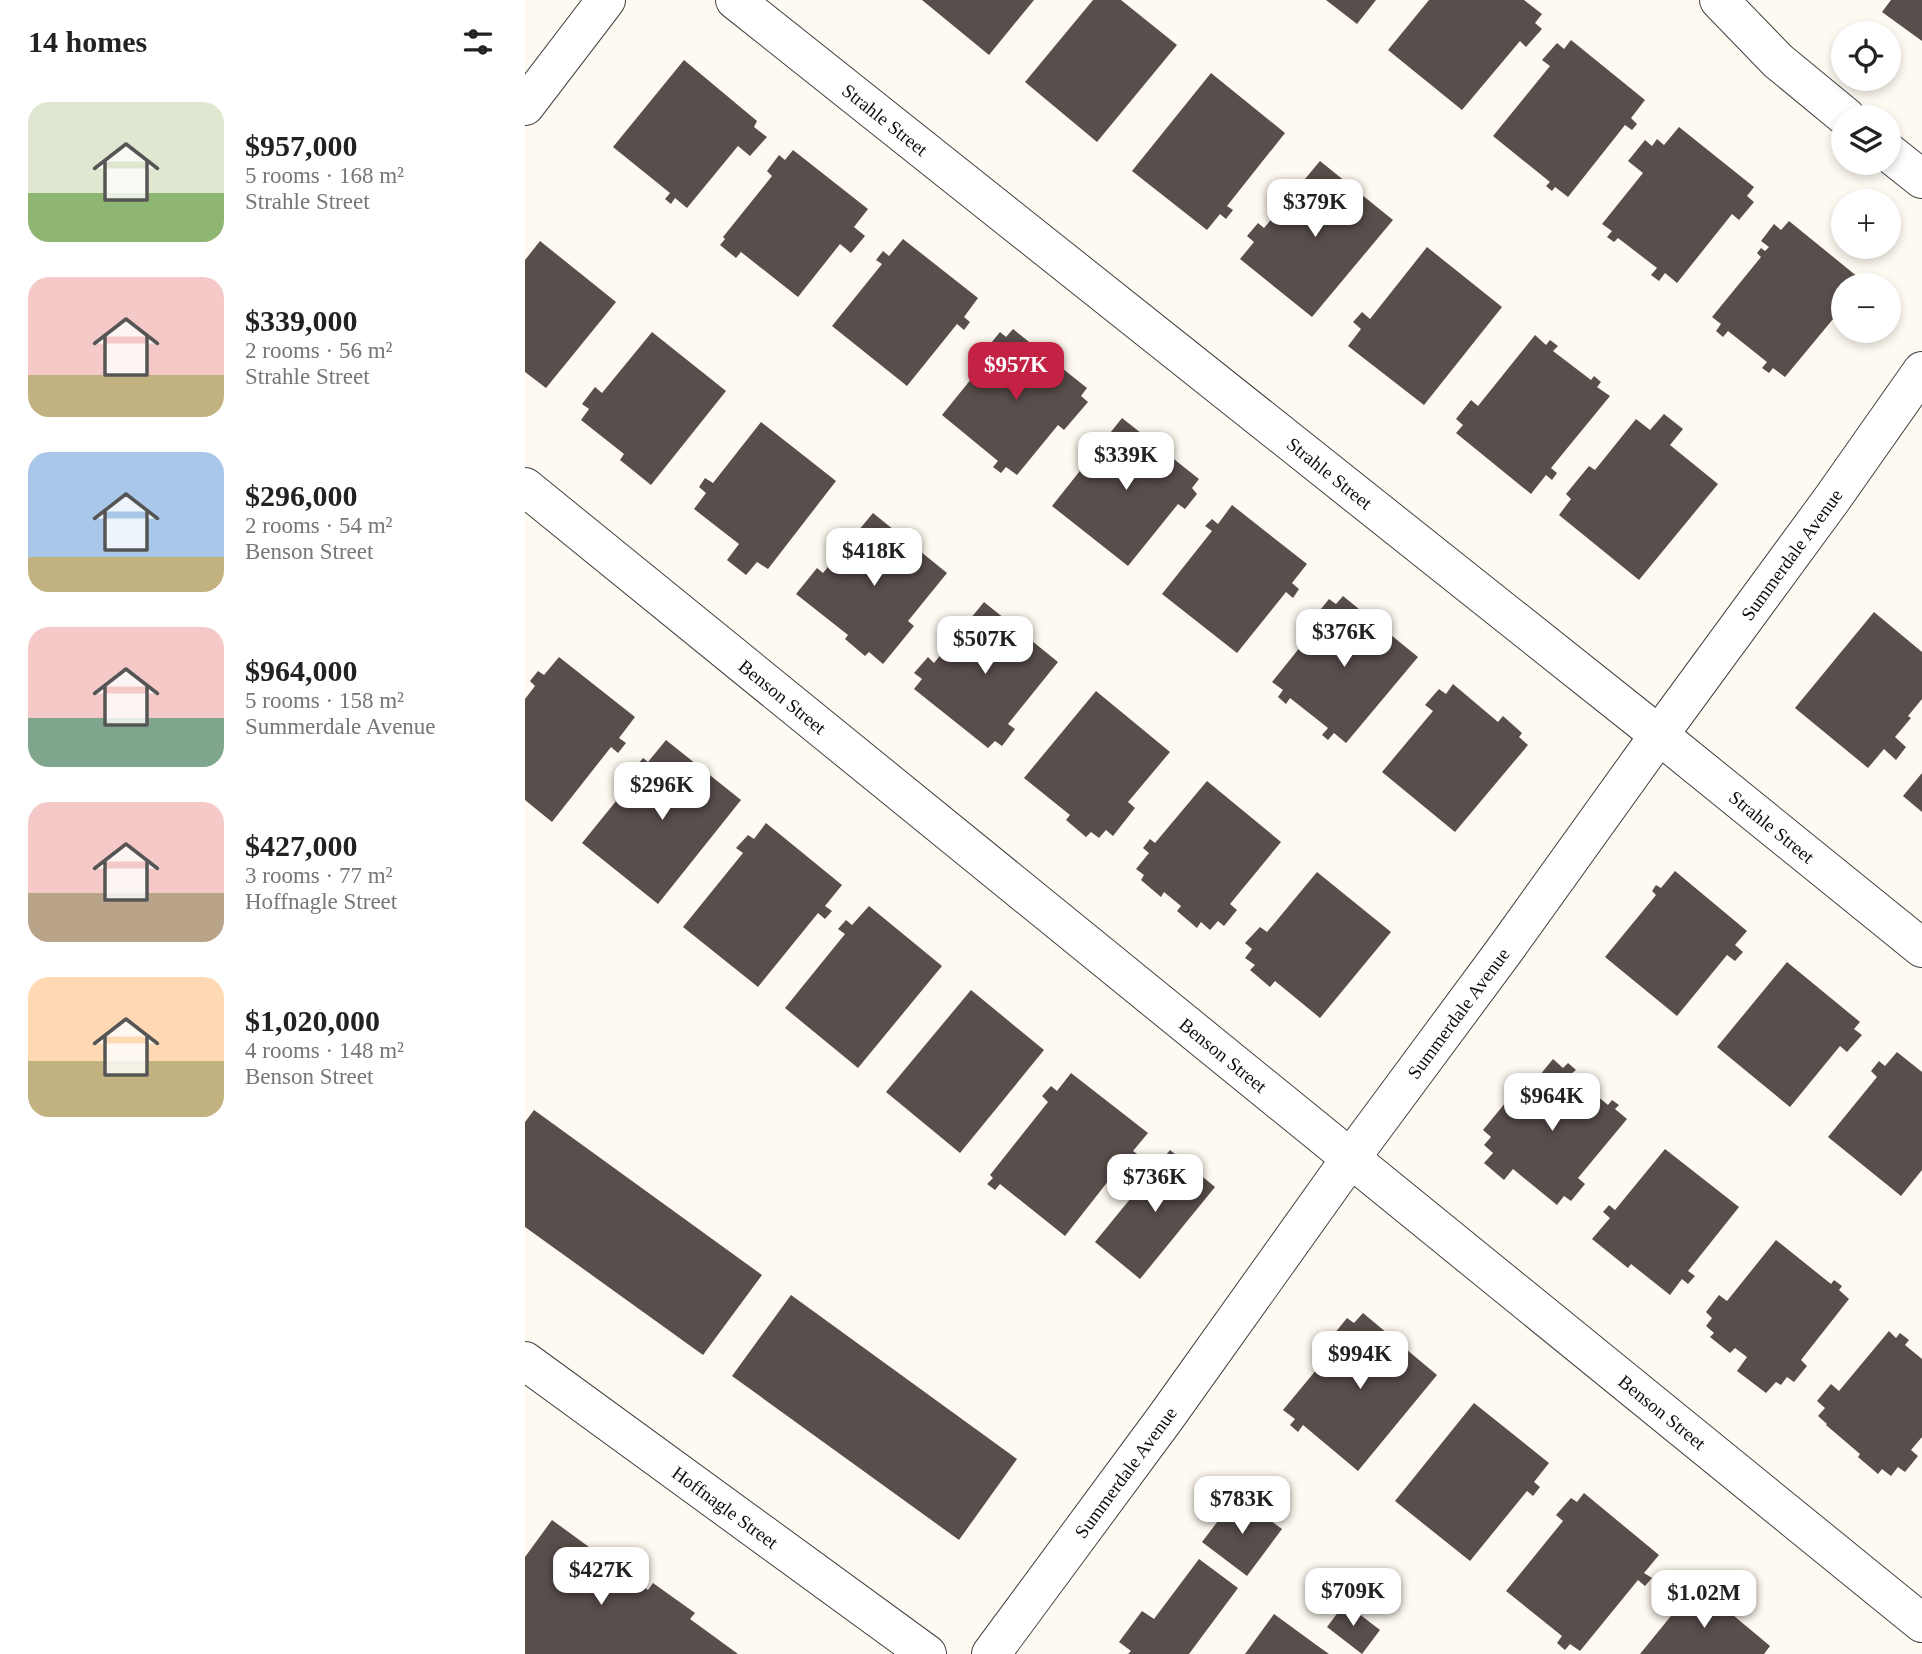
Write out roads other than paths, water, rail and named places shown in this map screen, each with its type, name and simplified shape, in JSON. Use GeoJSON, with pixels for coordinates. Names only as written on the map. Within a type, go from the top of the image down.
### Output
{"type":"FeatureCollection","features":[{"type":"Feature","properties":{"kind":"street"},"geometry":{"type":"LineString","coordinates":[[525,106],[605,0]]}},
{"type":"Feature","properties":{"kind":"street","name":"Strahle Street"},"geometry":{"type":"LineString","coordinates":[[735,0],[1659,735],[1922,948]]}},
{"type":"Feature","properties":{"kind":"street"},"geometry":{"type":"LineString","coordinates":[[1719,0],[1778,61],[1831,105]]}},
{"type":"Feature","properties":{"kind":"street"},"geometry":{"type":"LineString","coordinates":[[1901,162],[1922,179]]}},
{"type":"Feature","properties":{"kind":"street","name":"Summerdale Avenue"},"geometry":{"type":"LineString","coordinates":[[991,1654],[1166,1417],[1922,371]]}},
{"type":"Feature","properties":{"kind":"street","name":"Benson Street"},"geometry":{"type":"LineString","coordinates":[[525,487],[1922,1623]]}},
{"type":"Feature","properties":{"kind":"street","name":"Hoffnagle Street"},"geometry":{"type":"LineString","coordinates":[[525,1361],[927,1654]]}}]}
